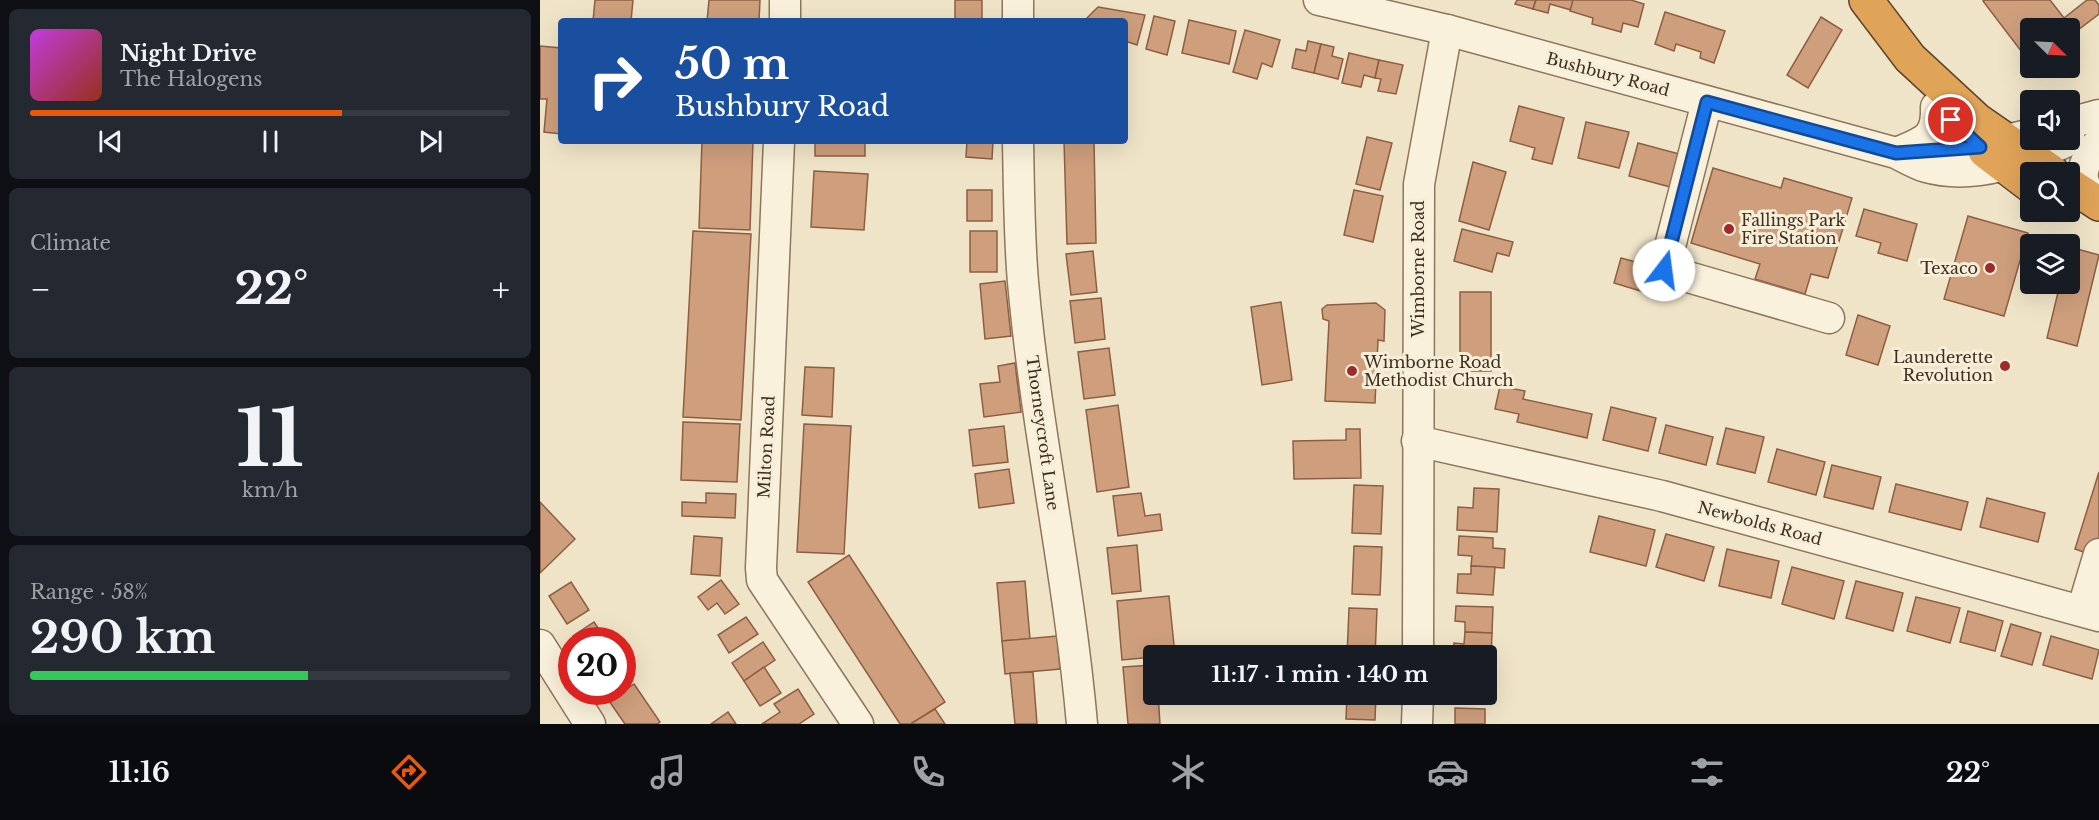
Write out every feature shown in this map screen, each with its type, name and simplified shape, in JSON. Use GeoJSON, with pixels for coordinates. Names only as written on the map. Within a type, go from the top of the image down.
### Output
{"type":"FeatureCollection","features":[{"type":"Feature","properties":{"kind":"highway"},"geometry":{"type":"LineString","coordinates":[[1866,0],[1910,58],[1936,107],[2019,157]]}},
{"type":"Feature","properties":{"kind":"highway"},"geometry":{"type":"LineString","coordinates":[[1910,58],[2019,157]]}},
{"type":"Feature","properties":{"kind":"highway"},"geometry":{"type":"LineString","coordinates":[[2080,192],[2099,204]]}},
{"type":"Feature","properties":{"kind":"highway"},"geometry":{"type":"LineString","coordinates":[[2080,203],[2099,204]]}},
{"type":"Feature","properties":{"kind":"street"},"geometry":{"type":"LineString","coordinates":[[784,18],[786,0]]}},
{"type":"Feature","properties":{"kind":"street"},"geometry":{"type":"LineString","coordinates":[[1018,0],[1018,18]]}},
{"type":"Feature","properties":{"kind":"street","name":"Bushbury Road"},"geometry":{"type":"LineString","coordinates":[[1319,0],[1447,30],[1896,153],[1925,166],[1959,172],[2039,150]]}},
{"type":"Feature","properties":{"kind":"street","name":"Wimborne Road"},"geometry":{"type":"LineString","coordinates":[[1418,645],[1419,184],[1447,30]]}},
{"type":"Feature","properties":{"kind":"street"},"geometry":{"type":"LineString","coordinates":[[1707,102],[1664,270],[1829,318]]}},
{"type":"Feature","properties":{"kind":"street"},"geometry":{"type":"LineString","coordinates":[[1896,153],[1926,140],[1936,121],[1936,107]]}},
{"type":"Feature","properties":{"kind":"street"},"geometry":{"type":"LineString","coordinates":[[2080,120],[2099,115]]}},
{"type":"Feature","properties":{"kind":"street","name":"Bushbury Road"},"geometry":{"type":"LineString","coordinates":[[2080,135],[2099,126]]}},
{"type":"Feature","properties":{"kind":"street"},"geometry":{"type":"LineString","coordinates":[[2099,143],[2093,148],[2082,170],[2084,186],[2099,204]]}},
{"type":"Feature","properties":{"kind":"street","name":"Milton Road"},"geometry":{"type":"LineString","coordinates":[[779,144],[761,556],[762,580],[858,724]]}},
{"type":"Feature","properties":{"kind":"street","name":"Thorneycroft Lane"},"geometry":{"type":"LineString","coordinates":[[1018,144],[1023,282],[1034,378],[1066,588],[1082,724]]}},
{"type":"Feature","properties":{"kind":"street","name":"Newbolds Road"},"geometry":{"type":"LineString","coordinates":[[1417,441],[1662,496],[2090,614]]}},
{"type":"Feature","properties":{"kind":"street"},"geometry":{"type":"LineString","coordinates":[[2090,614],[2099,554]]}},
{"type":"Feature","properties":{"kind":"street"},"geometry":{"type":"LineString","coordinates":[[540,645],[590,724]]}},
{"type":"Feature","properties":{"kind":"street"},"geometry":{"type":"LineString","coordinates":[[1417,724],[1418,705]]}},
{"type":"Feature","properties":{"kind":"building"},"geometry":{"type":"Polygon","coordinates":[[[595,0],[633,0],[631,18],[593,18],[595,0]]]}},
{"type":"Feature","properties":{"kind":"building"},"geometry":{"type":"Polygon","coordinates":[[[709,0],[760,0],[759,18],[707,18],[709,0]]]}},
{"type":"Feature","properties":{"kind":"building"},"geometry":{"type":"Polygon","coordinates":[[[955,0],[982,0],[982,18],[955,18],[955,0]]]}},
{"type":"Feature","properties":{"kind":"building"},"geometry":{"type":"Polygon","coordinates":[[[1517,0],[1536,0],[1533,9],[1515,4],[1517,0]]]}},
{"type":"Feature","properties":{"kind":"building"},"geometry":{"type":"Polygon","coordinates":[[[1536,0],[1573,0],[1571,10],[1550,4],[1548,13],[1533,9],[1536,0]]]}},
{"type":"Feature","properties":{"kind":"building"},"geometry":{"type":"Polygon","coordinates":[[[1573,0],[1631,0],[1644,4],[1638,27],[1623,23],[1621,32],[1592,24],[1593,18],[1570,11],[1573,0]]]}},
{"type":"Feature","properties":{"kind":"building"},"geometry":{"type":"Polygon","coordinates":[[[2050,0],[2064,18],[2020,18],[2020,50],[1983,1],[2050,0]]]}},
{"type":"Feature","properties":{"kind":"building"},"geometry":{"type":"Polygon","coordinates":[[[2087,0],[2095,0],[2099,5],[2099,14],[2080,28],[2080,18],[2064,18],[2087,0]]]}},
{"type":"Feature","properties":{"kind":"building"},"geometry":{"type":"Polygon","coordinates":[[[1098,7],[1145,15],[1137,45],[1128,42],[1128,18],[1087,18],[1098,7]]]}},
{"type":"Feature","properties":{"kind":"building"},"geometry":{"type":"Polygon","coordinates":[[[1665,12],[1725,31],[1714,63],[1700,58],[1701,52],[1676,44],[1674,51],[1655,44],[1665,12]]]}},
{"type":"Feature","properties":{"kind":"building"},"geometry":{"type":"Polygon","coordinates":[[[1154,16],[1175,21],[1167,55],[1146,49],[1154,16]]]}},
{"type":"Feature","properties":{"kind":"building"},"geometry":{"type":"Polygon","coordinates":[[[1821,17],[1842,30],[1808,88],[1787,75],[1821,17]]]}},
{"type":"Feature","properties":{"kind":"building"},"geometry":{"type":"Polygon","coordinates":[[[1189,20],[1236,31],[1229,64],[1182,53],[1189,20]]]}},
{"type":"Feature","properties":{"kind":"building"},"geometry":{"type":"Polygon","coordinates":[[[1245,30],[1280,40],[1272,67],[1262,63],[1257,79],[1233,72],[1245,30]]]}},
{"type":"Feature","properties":{"kind":"building"},"geometry":{"type":"Polygon","coordinates":[[[1308,41],[1321,44],[1314,73],[1292,68],[1296,49],[1306,51],[1308,41]]]}},
{"type":"Feature","properties":{"kind":"building"},"geometry":{"type":"Polygon","coordinates":[[[1321,44],[1334,47],[1332,56],[1343,59],[1338,79],[1314,73],[1321,44]]]}},
{"type":"Feature","properties":{"kind":"building"},"geometry":{"type":"Polygon","coordinates":[[[540,46],[558,48],[558,134],[544,132],[547,99],[540,99],[540,46]]]}},
{"type":"Feature","properties":{"kind":"building"},"geometry":{"type":"Polygon","coordinates":[[[1349,53],[1379,60],[1375,78],[1364,75],[1361,87],[1342,83],[1349,53]]]}},
{"type":"Feature","properties":{"kind":"building"},"geometry":{"type":"Polygon","coordinates":[[[1379,60],[1403,65],[1396,94],[1378,91],[1381,79],[1375,78],[1379,60]]]}},
{"type":"Feature","properties":{"kind":"building"},"geometry":{"type":"Polygon","coordinates":[[[1519,106],[1564,118],[1552,164],[1532,159],[1535,148],[1510,141],[1519,106]]]}},
{"type":"Feature","properties":{"kind":"building"},"geometry":{"type":"Polygon","coordinates":[[[1586,122],[1629,132],[1619,168],[1578,158],[1586,122]]]}},
{"type":"Feature","properties":{"kind":"building"},"geometry":{"type":"Polygon","coordinates":[[[1367,137],[1392,143],[1380,190],[1356,184],[1367,137]]]}},
{"type":"Feature","properties":{"kind":"building"},"geometry":{"type":"Polygon","coordinates":[[[1638,143],[1683,155],[1674,188],[1629,176],[1638,143]]]}},
{"type":"Feature","properties":{"kind":"building"},"geometry":{"type":"Polygon","coordinates":[[[702,144],[753,144],[750,230],[699,228],[702,144]]]}},
{"type":"Feature","properties":{"kind":"building"},"geometry":{"type":"Polygon","coordinates":[[[815,144],[865,144],[865,156],[815,156],[815,144]]]}},
{"type":"Feature","properties":{"kind":"building"},"geometry":{"type":"Polygon","coordinates":[[[967,144],[993,144],[992,159],[966,157],[967,144]]]}},
{"type":"Feature","properties":{"kind":"building"},"geometry":{"type":"Polygon","coordinates":[[[1064,144],[1094,144],[1096,243],[1067,244],[1064,144]]]}},
{"type":"Feature","properties":{"kind":"building"},"geometry":{"type":"Polygon","coordinates":[[[1473,162],[1506,172],[1489,230],[1459,221],[1473,162]]]}},
{"type":"Feature","properties":{"kind":"building"},"geometry":{"type":"Polygon","coordinates":[[[1713,168],[1781,188],[1784,178],[1852,198],[1828,278],[1811,274],[1805,294],[1755,279],[1760,264],[1691,243],[1713,168]]]}},
{"type":"Feature","properties":{"kind":"building"},"geometry":{"type":"Polygon","coordinates":[[[814,171],[868,174],[864,230],[811,227],[814,171]]]}},
{"type":"Feature","properties":{"kind":"building"},"geometry":{"type":"Polygon","coordinates":[[[967,190],[992,190],[992,221],[967,221],[967,190]]]}},
{"type":"Feature","properties":{"kind":"building"},"geometry":{"type":"Polygon","coordinates":[[[1354,190],[1383,196],[1373,242],[1344,235],[1354,190]]]}},
{"type":"Feature","properties":{"kind":"building"},"geometry":{"type":"Polygon","coordinates":[[[1864,209],[1917,224],[1907,261],[1878,253],[1881,243],[1856,236],[1864,209]]]}},
{"type":"Feature","properties":{"kind":"building"},"geometry":{"type":"Polygon","coordinates":[[[1968,216],[2028,233],[2020,234],[2020,261],[2004,316],[1944,299],[1968,216]]]}},
{"type":"Feature","properties":{"kind":"building"},"geometry":{"type":"Polygon","coordinates":[[[1462,229],[1513,242],[1509,256],[1497,253],[1492,272],[1454,261],[1462,229]]]}},
{"type":"Feature","properties":{"kind":"building"},"geometry":{"type":"Polygon","coordinates":[[[693,231],[751,234],[741,420],[683,417],[693,231]]]}},
{"type":"Feature","properties":{"kind":"building"},"geometry":{"type":"Polygon","coordinates":[[[970,231],[997,231],[997,272],[970,272],[970,231]]]}},
{"type":"Feature","properties":{"kind":"building"},"geometry":{"type":"Polygon","coordinates":[[[2080,250],[2099,255],[2077,346],[2047,338],[2058,294],[2080,294],[2080,250]]]}},
{"type":"Feature","properties":{"kind":"building"},"geometry":{"type":"Polygon","coordinates":[[[1093,251],[1097,292],[1071,295],[1066,254],[1093,251]]]}},
{"type":"Feature","properties":{"kind":"building"},"geometry":{"type":"Polygon","coordinates":[[[1621,258],[1651,266],[1644,292],[1614,283],[1621,258]]]}},
{"type":"Feature","properties":{"kind":"building"},"geometry":{"type":"Polygon","coordinates":[[[1005,281],[1011,336],[985,339],[980,284],[1005,281]]]}},
{"type":"Feature","properties":{"kind":"building"},"geometry":{"type":"Polygon","coordinates":[[[1460,292],[1491,292],[1491,371],[1460,371],[1460,292]]]}},
{"type":"Feature","properties":{"kind":"building"},"geometry":{"type":"Polygon","coordinates":[[[1101,298],[1105,339],[1075,343],[1070,301],[1101,298]]]}},
{"type":"Feature","properties":{"kind":"building"},"geometry":{"type":"Polygon","coordinates":[[[1281,302],[1292,380],[1262,385],[1251,307],[1281,302]]]}},
{"type":"Feature","properties":{"kind":"building","name":"Wimborne Road Methodist Church"},"geometry":{"type":"Polygon","coordinates":[[[1376,303],[1385,310],[1384,341],[1378,340],[1375,403],[1325,401],[1329,321],[1323,319],[1322,309],[1327,305],[1376,303]]]}},
{"type":"Feature","properties":{"kind":"building"},"geometry":{"type":"Polygon","coordinates":[[[1858,315],[1890,326],[1878,365],[1846,355],[1858,315]]]}},
{"type":"Feature","properties":{"kind":"building"},"geometry":{"type":"Polygon","coordinates":[[[1109,348],[1115,395],[1084,399],[1078,352],[1109,348]]]}},
{"type":"Feature","properties":{"kind":"building"},"geometry":{"type":"Polygon","coordinates":[[[1015,363],[1021,412],[984,417],[980,384],[1000,382],[998,366],[1015,363]]]}},
{"type":"Feature","properties":{"kind":"building"},"geometry":{"type":"Polygon","coordinates":[[[805,367],[834,368],[832,417],[802,415],[805,367]]]}},
{"type":"Feature","properties":{"kind":"building"},"geometry":{"type":"Polygon","coordinates":[[[1500,386],[1525,391],[1523,399],[1592,414],[1587,438],[1517,422],[1519,414],[1495,409],[1500,386]]]}},
{"type":"Feature","properties":{"kind":"building"},"geometry":{"type":"Polygon","coordinates":[[[1118,405],[1129,487],[1097,492],[1086,410],[1118,405]]]}},
{"type":"Feature","properties":{"kind":"building"},"geometry":{"type":"Polygon","coordinates":[[[1611,407],[1656,418],[1648,451],[1603,440],[1611,407]]]}},
{"type":"Feature","properties":{"kind":"building"},"geometry":{"type":"Polygon","coordinates":[[[683,422],[740,424],[737,482],[681,480],[683,422]]]}},
{"type":"Feature","properties":{"kind":"building"},"geometry":{"type":"Polygon","coordinates":[[[804,424],[851,426],[844,554],[797,552],[804,424]]]}},
{"type":"Feature","properties":{"kind":"building"},"geometry":{"type":"Polygon","coordinates":[[[1666,425],[1713,437],[1706,465],[1659,453],[1666,425]]]}},
{"type":"Feature","properties":{"kind":"building"},"geometry":{"type":"Polygon","coordinates":[[[1004,426],[1008,462],[973,466],[969,430],[1004,426]]]}},
{"type":"Feature","properties":{"kind":"building"},"geometry":{"type":"Polygon","coordinates":[[[1726,428],[1764,437],[1755,473],[1717,464],[1726,428]]]}},
{"type":"Feature","properties":{"kind":"building"},"geometry":{"type":"Polygon","coordinates":[[[1346,429],[1360,429],[1361,478],[1294,479],[1293,441],[1346,440],[1346,429]]]}},
{"type":"Feature","properties":{"kind":"building"},"geometry":{"type":"Polygon","coordinates":[[[1777,449],[1825,462],[1816,495],[1768,482],[1777,449]]]}},
{"type":"Feature","properties":{"kind":"building"},"geometry":{"type":"Polygon","coordinates":[[[1832,465],[1881,477],[1873,509],[1824,497],[1832,465]]]}},
{"type":"Feature","properties":{"kind":"building"},"geometry":{"type":"Polygon","coordinates":[[[1009,469],[1014,503],[979,508],[975,474],[1009,469]]]}},
{"type":"Feature","properties":{"kind":"building"},"geometry":{"type":"Polygon","coordinates":[[[2099,472],[2099,543],[2095,556],[2075,549],[2099,472]]]}},
{"type":"Feature","properties":{"kind":"building"},"geometry":{"type":"Polygon","coordinates":[[[1896,484],[1968,502],[1961,530],[1889,512],[1896,484]]]}},
{"type":"Feature","properties":{"kind":"building"},"geometry":{"type":"Polygon","coordinates":[[[1354,485],[1383,486],[1381,534],[1352,533],[1354,485]]]}},
{"type":"Feature","properties":{"kind":"building"},"geometry":{"type":"Polygon","coordinates":[[[1474,488],[1499,489],[1497,532],[1457,530],[1458,507],[1473,508],[1474,488]]]}},
{"type":"Feature","properties":{"kind":"building"},"geometry":{"type":"Polygon","coordinates":[[[706,493],[736,494],[735,518],[682,516],[682,502],[706,503],[706,493]]]}},
{"type":"Feature","properties":{"kind":"building"},"geometry":{"type":"Polygon","coordinates":[[[1141,493],[1145,516],[1160,514],[1162,530],[1118,536],[1113,496],[1141,493]]]}},
{"type":"Feature","properties":{"kind":"building"},"geometry":{"type":"Polygon","coordinates":[[[1987,498],[2045,513],[2038,542],[1980,527],[1987,498]]]}},
{"type":"Feature","properties":{"kind":"building"},"geometry":{"type":"Polygon","coordinates":[[[540,502],[575,539],[540,573],[540,502]]]}},
{"type":"Feature","properties":{"kind":"building"},"geometry":{"type":"Polygon","coordinates":[[[1599,516],[1655,530],[1646,566],[1590,552],[1599,516]]]}},
{"type":"Feature","properties":{"kind":"building"},"geometry":{"type":"Polygon","coordinates":[[[1666,534],[1714,547],[1704,581],[1656,567],[1666,534]]]}},
{"type":"Feature","properties":{"kind":"building"},"geometry":{"type":"Polygon","coordinates":[[[694,536],[722,538],[720,576],[691,574],[694,536]]]}},
{"type":"Feature","properties":{"kind":"building"},"geometry":{"type":"Polygon","coordinates":[[[1459,536],[1493,538],[1493,548],[1505,549],[1504,568],[1471,566],[1472,556],[1458,555],[1459,536]]]}},
{"type":"Feature","properties":{"kind":"building"},"geometry":{"type":"Polygon","coordinates":[[[1137,545],[1141,591],[1112,594],[1107,548],[1137,545]]]}},
{"type":"Feature","properties":{"kind":"building"},"geometry":{"type":"Polygon","coordinates":[[[1354,546],[1382,547],[1380,595],[1352,594],[1354,546]]]}},
{"type":"Feature","properties":{"kind":"building"},"geometry":{"type":"Polygon","coordinates":[[[1727,549],[1779,561],[1771,598],[1719,586],[1727,549]]]}},
{"type":"Feature","properties":{"kind":"building"},"geometry":{"type":"Polygon","coordinates":[[[849,555],[945,702],[911,724],[900,724],[808,582],[849,555]]]}},
{"type":"Feature","properties":{"kind":"building"},"geometry":{"type":"Polygon","coordinates":[[[1471,566],[1495,567],[1493,595],[1457,593],[1458,574],[1471,574],[1471,566]]]}},
{"type":"Feature","properties":{"kind":"building"},"geometry":{"type":"Polygon","coordinates":[[[1792,567],[1844,581],[1834,619],[1782,604],[1792,567]]]}},
{"type":"Feature","properties":{"kind":"building"},"geometry":{"type":"Polygon","coordinates":[[[721,580],[739,604],[725,614],[717,603],[708,610],[698,597],[721,580]]]}},
{"type":"Feature","properties":{"kind":"building"},"geometry":{"type":"Polygon","coordinates":[[[1025,581],[1030,639],[1002,641],[997,583],[1025,581]]]}},
{"type":"Feature","properties":{"kind":"building"},"geometry":{"type":"Polygon","coordinates":[[[1856,581],[1903,593],[1893,631],[1846,618],[1856,581]]]}},
{"type":"Feature","properties":{"kind":"building"},"geometry":{"type":"Polygon","coordinates":[[[571,582],[589,610],[567,624],[549,596],[571,582]]]}},
{"type":"Feature","properties":{"kind":"building"},"geometry":{"type":"Polygon","coordinates":[[[1169,596],[1174,645],[1143,645],[1143,658],[1122,660],[1117,601],[1169,596]]]}},
{"type":"Feature","properties":{"kind":"building"},"geometry":{"type":"Polygon","coordinates":[[[1916,597],[1960,608],[1950,643],[1907,631],[1916,597]]]}},
{"type":"Feature","properties":{"kind":"building"},"geometry":{"type":"Polygon","coordinates":[[[1456,606],[1493,607],[1492,633],[1465,632],[1465,622],[1455,621],[1456,606]]]}},
{"type":"Feature","properties":{"kind":"building"},"geometry":{"type":"Polygon","coordinates":[[[1349,608],[1377,609],[1375,645],[1347,645],[1349,608]]]}},
{"type":"Feature","properties":{"kind":"building"},"geometry":{"type":"Polygon","coordinates":[[[1968,611],[2003,621],[1995,651],[1960,642],[1968,611]]]}},
{"type":"Feature","properties":{"kind":"building"},"geometry":{"type":"Polygon","coordinates":[[[746,617],[758,634],[729,653],[718,635],[746,617]]]}},
{"type":"Feature","properties":{"kind":"building"},"geometry":{"type":"Polygon","coordinates":[[[594,622],[597,627],[586,627],[594,622]]]}},
{"type":"Feature","properties":{"kind":"building"},"geometry":{"type":"Polygon","coordinates":[[[2011,624],[2041,633],[2032,665],[2001,656],[2011,624]]]}},
{"type":"Feature","properties":{"kind":"building"},"geometry":{"type":"Polygon","coordinates":[[[1465,632],[1492,633],[1492,645],[1454,645],[1454,643],[1464,644],[1465,632]]]}},
{"type":"Feature","properties":{"kind":"building"},"geometry":{"type":"Polygon","coordinates":[[[1057,636],[1060,669],[1005,674],[1002,641],[1057,636]]]}},
{"type":"Feature","properties":{"kind":"building"},"geometry":{"type":"Polygon","coordinates":[[[2051,636],[2099,650],[2092,679],[2043,665],[2051,636]]]}},
{"type":"Feature","properties":{"kind":"building"},"geometry":{"type":"Polygon","coordinates":[[[763,642],[775,660],[744,681],[732,663],[763,642]]]}},
{"type":"Feature","properties":{"kind":"building"},"geometry":{"type":"Polygon","coordinates":[[[1143,666],[1143,705],[1159,705],[1160,724],[1128,724],[1123,667],[1143,666]]]}},
{"type":"Feature","properties":{"kind":"building"},"geometry":{"type":"Polygon","coordinates":[[[764,667],[781,693],[760,706],[744,681],[764,667]]]}},
{"type":"Feature","properties":{"kind":"building"},"geometry":{"type":"Polygon","coordinates":[[[1033,672],[1037,724],[1015,724],[1010,673],[1033,672]]]}},
{"type":"Feature","properties":{"kind":"building"},"geometry":{"type":"Polygon","coordinates":[[[636,687],[660,722],[657,724],[625,724],[612,705],[636,705],[636,687]]]}},
{"type":"Feature","properties":{"kind":"building"},"geometry":{"type":"Polygon","coordinates":[[[798,689],[814,714],[799,724],[762,724],[780,712],[774,704],[798,689]]]}},
{"type":"Feature","properties":{"kind":"building"},"geometry":{"type":"Polygon","coordinates":[[[1347,705],[1376,705],[1375,720],[1346,719],[1347,705]]]}},
{"type":"Feature","properties":{"kind":"building"},"geometry":{"type":"Polygon","coordinates":[[[1455,708],[1485,709],[1485,724],[1455,724],[1455,708]]]}},
{"type":"Feature","properties":{"kind":"building"},"geometry":{"type":"Polygon","coordinates":[[[935,709],[945,724],[912,723],[935,709]]]}},
{"type":"Feature","properties":{"kind":"building"},"geometry":{"type":"Polygon","coordinates":[[[728,712],[736,724],[711,724],[728,712]]]}},
{"type":"Feature","properties":{"kind":"place","name":"Fallings Park Fire Station"},"geometry":{"type":"Point","coordinates":[1729,229]}},
{"type":"Feature","properties":{"kind":"place","name":"Texaco"},"geometry":{"type":"Point","coordinates":[1990,268]}},
{"type":"Feature","properties":{"kind":"place","name":"Launderette Revolution"},"geometry":{"type":"Point","coordinates":[2005,366]}},
{"type":"Feature","properties":{"kind":"place","name":"Wimborne Road Methodist Church"},"geometry":{"type":"Point","coordinates":[1352,371]}},
{"type":"Feature","properties":{"kind":"route"},"geometry":{"type":"LineString","coordinates":[[1664,270],[1707,102],[1896,153],[1980,147],[1951,120]]}}]}
